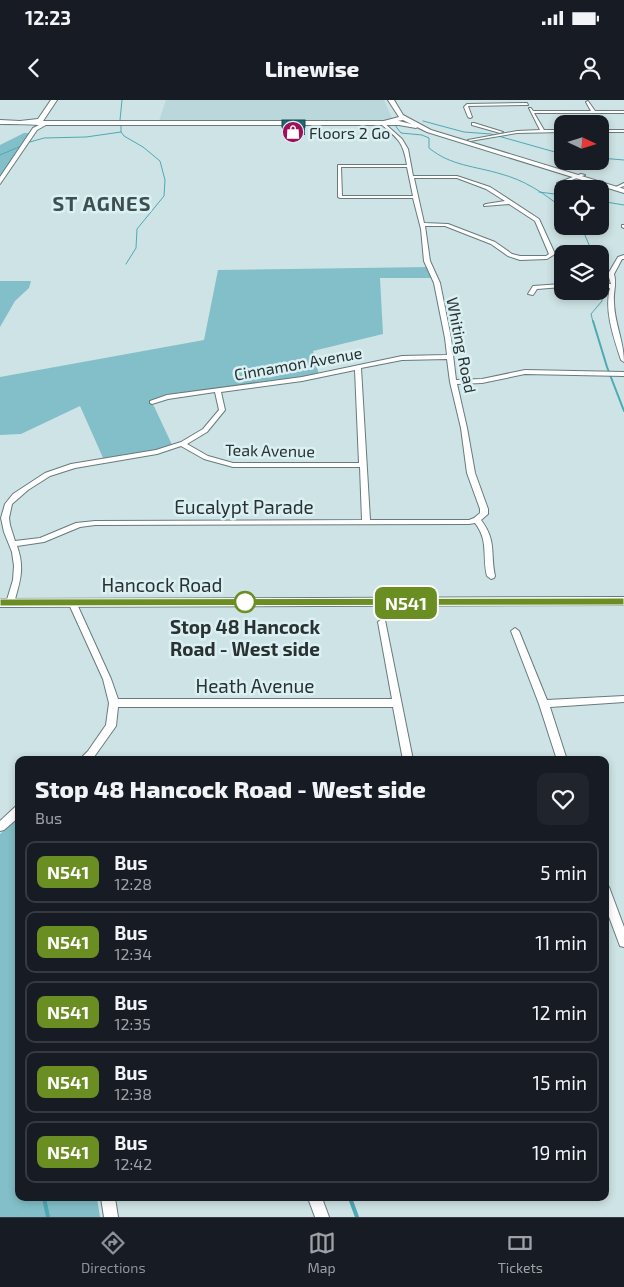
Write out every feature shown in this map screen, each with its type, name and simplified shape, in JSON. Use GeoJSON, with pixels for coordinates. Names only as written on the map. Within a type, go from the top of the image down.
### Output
{"type":"FeatureCollection","features":[{"type":"Feature","properties":{"kind":"main road"},"geometry":{"type":"LineString","coordinates":[[0,182],[55,100]]}},
{"type":"Feature","properties":{"kind":"main road"},"geometry":{"type":"LineString","coordinates":[[391,100],[395,109],[404,118],[456,140],[622,187]]}},
{"type":"Feature","properties":{"kind":"main road"},"geometry":{"type":"LineString","coordinates":[[399,100],[404,118]]}},
{"type":"Feature","properties":{"kind":"main road"},"geometry":{"type":"LineString","coordinates":[[0,122],[386,122],[404,118]]}},
{"type":"Feature","properties":{"kind":"main road"},"geometry":{"type":"LineString","coordinates":[[419,124],[581,176]]}},
{"type":"Feature","properties":{"kind":"main road"},"geometry":{"type":"LineString","coordinates":[[456,140],[470,140],[476,146]]}},
{"type":"Feature","properties":{"kind":"main road","name":"Hancock Road"},"geometry":{"type":"LineString","coordinates":[[5,603],[624,601]]}},
{"type":"Feature","properties":{"kind":"street"},"geometry":{"type":"LineString","coordinates":[[470,117],[467,105],[526,102],[542,131]]}},
{"type":"Feature","properties":{"kind":"street"},"geometry":{"type":"LineString","coordinates":[[588,102],[594,112]]}},
{"type":"Feature","properties":{"kind":"street"},"geometry":{"type":"LineString","coordinates":[[0,107],[11,107]]}},
{"type":"Feature","properties":{"kind":"street"},"geometry":{"type":"LineString","coordinates":[[532,112],[624,112]]}},
{"type":"Feature","properties":{"kind":"street","name":"Whiting Road"},"geometry":{"type":"LineString","coordinates":[[386,122],[406,149],[422,224],[427,261],[437,283],[453,382],[464,428],[471,473],[484,509],[484,514],[477,520]]}},
{"type":"Feature","properties":{"kind":"street"},"geometry":{"type":"LineString","coordinates":[[473,124],[506,134]]}},
{"type":"Feature","properties":{"kind":"street"},"geometry":{"type":"LineString","coordinates":[[470,140],[506,134],[554,131]]}},
{"type":"Feature","properties":{"kind":"street"},"geometry":{"type":"LineString","coordinates":[[609,131],[624,131]]}},
{"type":"Feature","properties":{"kind":"street"},"geometry":{"type":"LineString","coordinates":[[410,166],[339,166],[340,197],[415,197]]}},
{"type":"Feature","properties":{"kind":"street"},"geometry":{"type":"LineString","coordinates":[[570,180],[581,176]]}},
{"type":"Feature","properties":{"kind":"street"},"geometry":{"type":"LineString","coordinates":[[412,177],[465,179],[488,188],[536,220],[551,255],[547,257],[520,258],[510,255],[493,243],[446,224],[422,224]]}},
{"type":"Feature","properties":{"kind":"street"},"geometry":{"type":"LineString","coordinates":[[486,206],[510,202]]}},
{"type":"Feature","properties":{"kind":"street"},"geometry":{"type":"LineString","coordinates":[[624,257],[620,258],[611,274],[614,283],[610,290],[612,313],[624,360]]}},
{"type":"Feature","properties":{"kind":"street"},"geometry":{"type":"LineString","coordinates":[[531,294],[535,287],[554,286]]}},
{"type":"Feature","properties":{"kind":"street","name":"Cinnamon Avenue"},"geometry":{"type":"LineString","coordinates":[[152,402],[218,390],[302,379],[402,358],[450,358]]}},
{"type":"Feature","properties":{"kind":"street"},"geometry":{"type":"LineString","coordinates":[[358,367],[366,522]]}},
{"type":"Feature","properties":{"kind":"street"},"geometry":{"type":"LineString","coordinates":[[453,382],[482,381],[525,372],[624,374]]}},
{"type":"Feature","properties":{"kind":"street"},"geometry":{"type":"LineString","coordinates":[[5,603],[18,566],[14,544],[5,527],[6,511],[14,498],[36,479],[62,468],[174,448],[202,434],[216,420],[222,410],[218,390]]}},
{"type":"Feature","properties":{"kind":"street","name":"Teak Avenue"},"geometry":{"type":"LineString","coordinates":[[182,444],[195,454],[213,462],[232,465],[363,465]]}},
{"type":"Feature","properties":{"kind":"street"},"geometry":{"type":"LineString","coordinates":[[477,520],[489,536],[488,563],[491,576]]}},
{"type":"Feature","properties":{"kind":"street","name":"Eucalypt Parade"},"geometry":{"type":"LineString","coordinates":[[14,544],[41,540],[79,525],[95,523],[469,522],[477,520]]}},
{"type":"Feature","properties":{"kind":"street"},"geometry":{"type":"LineString","coordinates":[[72,602],[107,679],[114,703],[111,726],[93,756]]}},
{"type":"Feature","properties":{"kind":"street"},"geometry":{"type":"LineString","coordinates":[[382,622],[395,703],[407,756]]}},
{"type":"Feature","properties":{"kind":"street"},"geometry":{"type":"LineString","coordinates":[[515,631],[544,704],[561,756]]}},
{"type":"Feature","properties":{"kind":"street"},"geometry":{"type":"LineString","coordinates":[[544,704],[624,700]]}},
{"type":"Feature","properties":{"kind":"street","name":"Heath Avenue"},"geometry":{"type":"LineString","coordinates":[[114,703],[395,703]]}},
{"type":"Feature","properties":{"kind":"street"},"geometry":{"type":"LineString","coordinates":[[0,815],[15,812]]}},
{"type":"Feature","properties":{"kind":"street"},"geometry":{"type":"LineString","coordinates":[[0,827],[15,812]]}},
{"type":"Feature","properties":{"kind":"street"},"geometry":{"type":"LineString","coordinates":[[609,902],[624,942]]}},
{"type":"Feature","properties":{"kind":"street"},"geometry":{"type":"LineString","coordinates":[[108,1201],[111,1217]]}},
{"type":"Feature","properties":{"kind":"street"},"geometry":{"type":"LineString","coordinates":[[316,1201],[322,1217]]}},
{"type":"Feature","properties":{"kind":"shaded area"},"geometry":{"type":"Polygon","coordinates":[[[166,100],[384,100],[393,120],[159,121],[166,100]]]}},
{"type":"Feature","properties":{"kind":"shaded area"},"geometry":{"type":"Polygon","coordinates":[[[24,133],[34,133],[0,182],[0,145],[24,133]]]}},
{"type":"Feature","properties":{"kind":"shaded area"},"geometry":{"type":"Polygon","coordinates":[[[430,267],[434,278],[380,278],[383,334],[313,351],[319,375],[152,402],[174,449],[104,460],[80,406],[21,434],[0,435],[0,377],[204,340],[218,270],[430,267]]]}},
{"type":"Feature","properties":{"kind":"shaded area"},"geometry":{"type":"Polygon","coordinates":[[[0,281],[31,281],[29,288],[15,301],[0,327],[0,281]]]}},
{"type":"Feature","properties":{"kind":"shaded area"},"geometry":{"type":"Polygon","coordinates":[[[15,821],[15,1201],[97,1201],[100,1217],[0,1217],[0,834],[15,821]]]}},
{"type":"Feature","properties":{"kind":"building"},"geometry":{"type":"Polygon","coordinates":[[[282,120],[305,120],[305,127],[282,127],[282,120]]]}},
{"type":"Feature","properties":{"kind":"waterway"},"geometry":{"type":"LineString","coordinates":[[120,120],[122,100]]}},
{"type":"Feature","properties":{"kind":"waterway"},"geometry":{"type":"LineString","coordinates":[[423,121],[464,132],[491,134],[554,152]]}},
{"type":"Feature","properties":{"kind":"waterway"},"geometry":{"type":"LineString","coordinates":[[394,124],[401,133],[422,135],[429,138],[429,148],[446,159],[518,180],[541,192]]}},
{"type":"Feature","properties":{"kind":"waterway"},"geometry":{"type":"LineString","coordinates":[[121,125],[121,132]]}},
{"type":"Feature","properties":{"kind":"waterway"},"geometry":{"type":"LineString","coordinates":[[30,142],[44,138],[86,137],[121,132]]}},
{"type":"Feature","properties":{"kind":"waterway"},"geometry":{"type":"LineString","coordinates":[[121,132],[160,161],[165,180],[164,196],[137,229],[136,248],[126,264]]}},
{"type":"Feature","properties":{"kind":"waterway"},"geometry":{"type":"LineString","coordinates":[[0,155],[21,146]]}},
{"type":"Feature","properties":{"kind":"waterway"},"geometry":{"type":"LineString","coordinates":[[609,159],[624,160]]}},
{"type":"Feature","properties":{"kind":"waterway"},"geometry":{"type":"LineString","coordinates":[[541,192],[554,194]]}},
{"type":"Feature","properties":{"kind":"waterway"},"geometry":{"type":"LineString","coordinates":[[541,192],[554,202]]}},
{"type":"Feature","properties":{"kind":"waterway"},"geometry":{"type":"LineString","coordinates":[[609,202],[624,205]]}},
{"type":"Feature","properties":{"kind":"waterway"},"geometry":{"type":"LineString","coordinates":[[585,235],[589,245]]}},
{"type":"Feature","properties":{"kind":"waterway"},"geometry":{"type":"LineString","coordinates":[[593,322],[591,314],[602,300]]}},
{"type":"Feature","properties":{"kind":"waterway"},"geometry":{"type":"LineString","coordinates":[[593,321],[607,367],[624,411]]}},
{"type":"Feature","properties":{"kind":"waterway"},"geometry":{"type":"LineString","coordinates":[[45,1201],[48,1217]]}},
{"type":"Feature","properties":{"kind":"waterway"},"geometry":{"type":"LineString","coordinates":[[351,1201],[357,1217]]}},
{"type":"Feature","properties":{"kind":"bus line","name":"N541"},"geometry":{"type":"LineString","coordinates":[[0,603],[624,601]]}},
{"type":"Feature","properties":{"kind":"place","name":"Floors 2 Go"},"geometry":{"type":"Point","coordinates":[293,132]}},
{"type":"Feature","properties":{"kind":"place","name":"Stop 48 Hancock Road - West side"},"geometry":{"type":"Point","coordinates":[245,602]}},
{"type":"Feature","properties":{"kind":"district","name":"ST AGNES"},"geometry":{"type":"Point","coordinates":[102,203]}}]}
